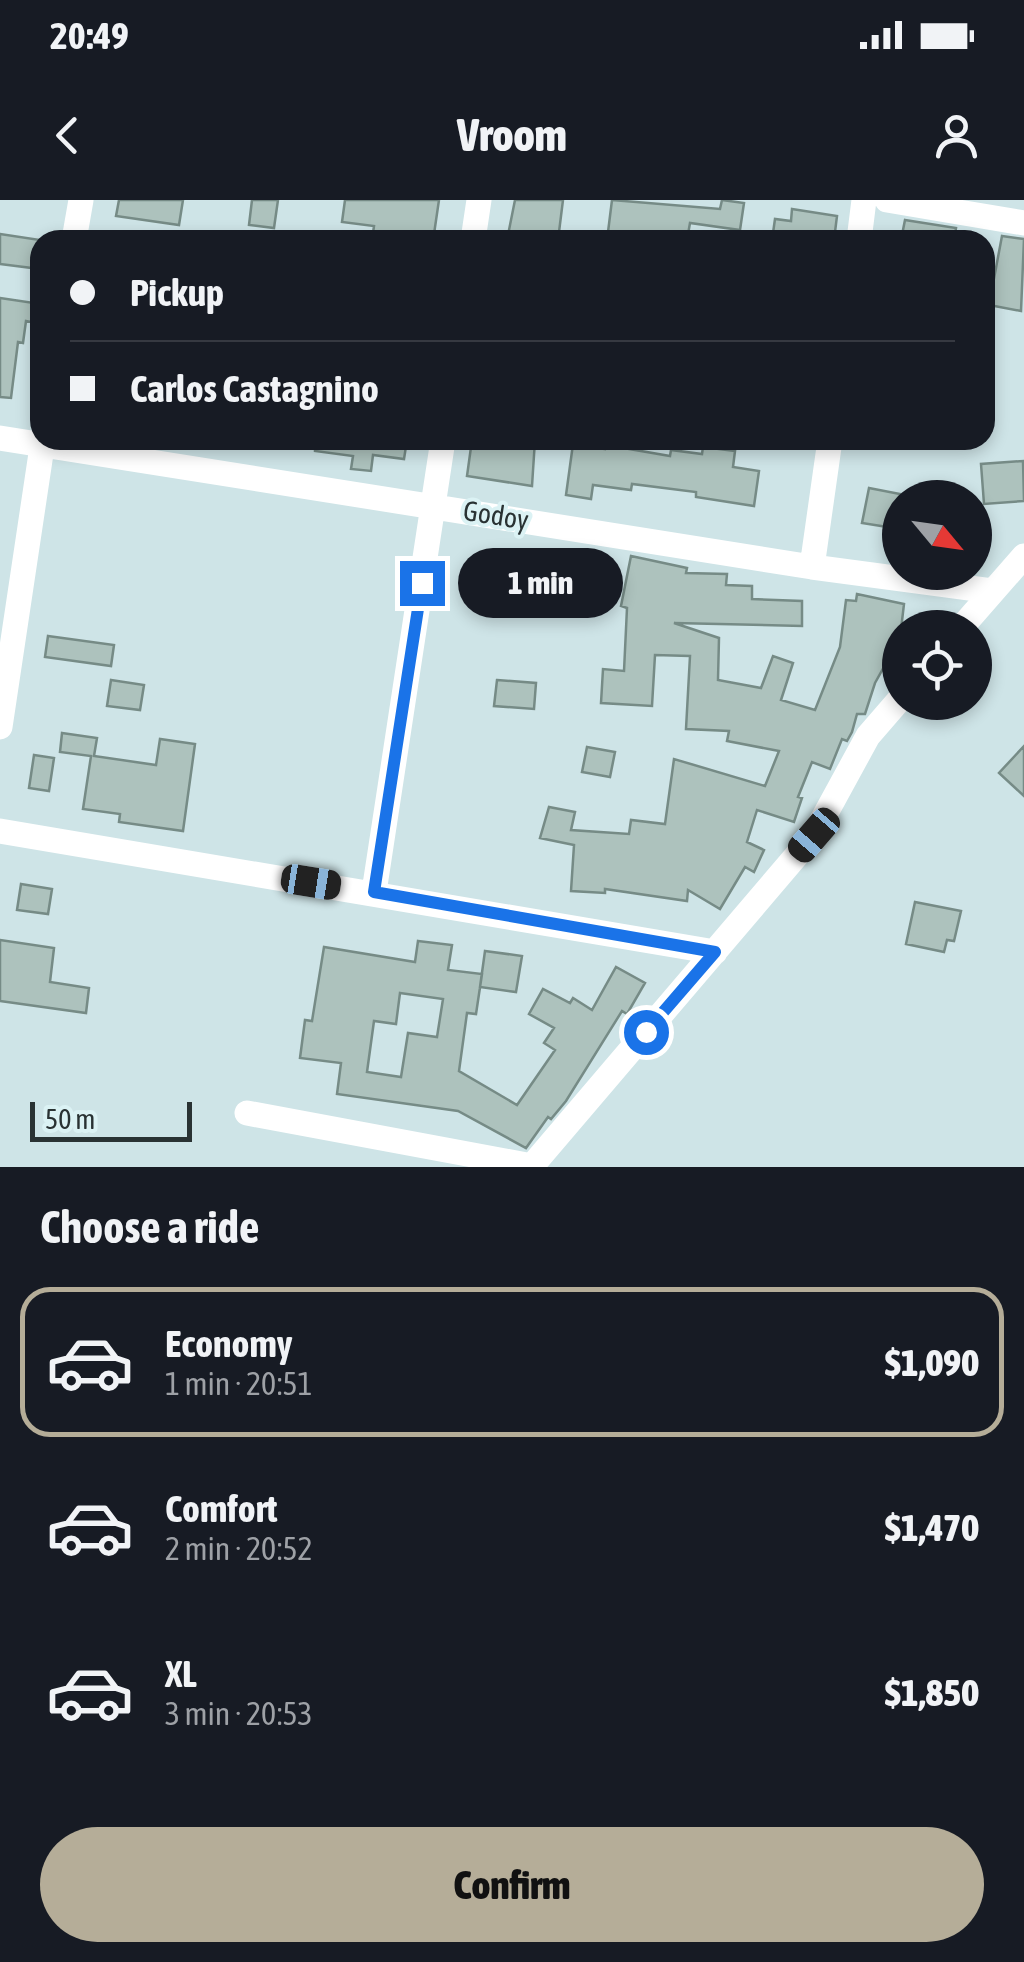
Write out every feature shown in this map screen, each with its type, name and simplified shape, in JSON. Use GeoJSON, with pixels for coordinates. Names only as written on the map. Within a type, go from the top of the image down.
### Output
{"type":"FeatureCollection","features":[{"type":"Feature","properties":{"kind":"street"},"geometry":{"type":"LineString","coordinates":[[76,230],[81,200]]}},
{"type":"Feature","properties":{"kind":"street"},"geometry":{"type":"LineString","coordinates":[[474,230],[479,200]]}},
{"type":"Feature","properties":{"kind":"street"},"geometry":{"type":"LineString","coordinates":[[860,230],[864,200]]}},
{"type":"Feature","properties":{"kind":"street"},"geometry":{"type":"LineString","coordinates":[[887,200],[1024,223]]}},
{"type":"Feature","properties":{"kind":"street","name":"Godoy"},"geometry":{"type":"LineString","coordinates":[[0,438],[30,441]]}},
{"type":"Feature","properties":{"kind":"street"},"geometry":{"type":"LineString","coordinates":[[0,727],[42,450]]}},
{"type":"Feature","properties":{"kind":"street","name":"Godoy"},"geometry":{"type":"LineString","coordinates":[[93,450],[812,567],[992,591]]}},
{"type":"Feature","properties":{"kind":"street"},"geometry":{"type":"LineString","coordinates":[[374,892],[442,450]]}},
{"type":"Feature","properties":{"kind":"street"},"geometry":{"type":"LineString","coordinates":[[812,567],[829,450]]}},
{"type":"Feature","properties":{"kind":"street"},"geometry":{"type":"LineString","coordinates":[[976,610],[1024,556]]}},
{"type":"Feature","properties":{"kind":"street"},"geometry":{"type":"LineString","coordinates":[[247,1113],[531,1166],[814,835],[868,736],[882,720]]}},
{"type":"Feature","properties":{"kind":"street"},"geometry":{"type":"LineString","coordinates":[[0,831],[715,952]]}},
{"type":"Feature","properties":{"kind":"building"},"geometry":{"type":"Polygon","coordinates":[[[119,200],[183,200],[179,225],[116,216],[119,200]]]}},
{"type":"Feature","properties":{"kind":"building"},"geometry":{"type":"Polygon","coordinates":[[[252,200],[278,200],[274,228],[249,225],[252,200]]]}},
{"type":"Feature","properties":{"kind":"building"},"geometry":{"type":"Polygon","coordinates":[[[345,200],[439,200],[435,230],[373,230],[374,226],[342,222],[345,200]]]}},
{"type":"Feature","properties":{"kind":"building"},"geometry":{"type":"Polygon","coordinates":[[[515,200],[563,200],[559,230],[509,230],[515,200]]]}},
{"type":"Feature","properties":{"kind":"building"},"geometry":{"type":"Polygon","coordinates":[[[612,200],[720,209],[722,200],[744,203],[740,230],[690,223],[689,230],[608,230],[612,200]]]}},
{"type":"Feature","properties":{"kind":"building"},"geometry":{"type":"Polygon","coordinates":[[[792,209],[837,216],[835,230],[773,230],[775,219],[791,221],[792,209]]]}},
{"type":"Feature","properties":{"kind":"building"},"geometry":{"type":"Polygon","coordinates":[[[905,220],[956,228],[956,230],[903,230],[905,220]]]}},
{"type":"Feature","properties":{"kind":"building"},"geometry":{"type":"Polygon","coordinates":[[[0,234],[30,238],[30,268],[0,264],[0,234]]]}},
{"type":"Feature","properties":{"kind":"building"},"geometry":{"type":"Polygon","coordinates":[[[1002,236],[1024,239],[1021,311],[995,306],[995,273],[1002,236]]]}},
{"type":"Feature","properties":{"kind":"building"},"geometry":{"type":"Polygon","coordinates":[[[0,298],[30,302],[30,322],[26,321],[23,343],[18,342],[11,398],[0,397],[0,298]]]}},
{"type":"Feature","properties":{"kind":"building"},"geometry":{"type":"Polygon","coordinates":[[[405,450],[404,459],[373,455],[371,471],[351,469],[353,456],[315,451],[405,450]]]}},
{"type":"Feature","properties":{"kind":"building"},"geometry":{"type":"Polygon","coordinates":[[[471,450],[534,450],[532,486],[467,476],[471,450]]]}},
{"type":"Feature","properties":{"kind":"building"},"geometry":{"type":"Polygon","coordinates":[[[572,450],[635,450],[670,456],[671,450],[702,454],[703,450],[727,450],[735,451],[733,467],[759,471],[754,506],[696,497],[696,492],[632,484],[631,490],[593,485],[591,499],[566,495],[572,450]]]}},
{"type":"Feature","properties":{"kind":"building"},"geometry":{"type":"Polygon","coordinates":[[[1023,461],[1024,501],[992,503],[992,480],[982,480],[981,464],[1023,461]]]}},
{"type":"Feature","properties":{"kind":"building"},"geometry":{"type":"Polygon","coordinates":[[[869,488],[882,491],[882,526],[862,523],[869,488]]]}},
{"type":"Feature","properties":{"kind":"building"},"geometry":{"type":"Polygon","coordinates":[[[631,556],[687,568],[686,573],[727,574],[726,585],[752,586],[752,599],[802,601],[802,626],[674,623],[719,638],[718,680],[761,688],[773,656],[793,663],[781,700],[815,710],[840,647],[846,600],[856,601],[857,594],[904,604],[903,610],[882,610],[882,670],[865,714],[857,714],[852,732],[847,741],[842,739],[830,769],[812,762],[798,797],[802,798],[794,822],[757,810],[747,842],[764,850],[754,872],[745,867],[720,909],[688,890],[687,901],[605,889],[605,893],[571,891],[574,845],[540,838],[549,807],[575,812],[571,830],[629,834],[631,820],[665,824],[674,759],[765,786],[779,751],[727,741],[729,731],[686,729],[690,656],[655,655],[652,706],[601,703],[603,669],[624,671],[627,608],[621,606],[631,556]]]}},
{"type":"Feature","properties":{"kind":"building"},"geometry":{"type":"Polygon","coordinates":[[[48,636],[114,645],[111,666],[45,657],[48,636]]]}},
{"type":"Feature","properties":{"kind":"building"},"geometry":{"type":"Polygon","coordinates":[[[111,680],[144,685],[140,710],[107,706],[111,680]]]}},
{"type":"Feature","properties":{"kind":"building"},"geometry":{"type":"Polygon","coordinates":[[[497,680],[536,683],[534,709],[494,706],[497,680]]]}},
{"type":"Feature","properties":{"kind":"building"},"geometry":{"type":"Polygon","coordinates":[[[62,733],[97,738],[94,756],[156,765],[160,739],[195,744],[183,831],[119,822],[120,814],[83,809],[91,756],[60,752],[62,733]]]}},
{"type":"Feature","properties":{"kind":"building"},"geometry":{"type":"Polygon","coordinates":[[[1024,746],[1024,796],[999,773],[1024,746]]]}},
{"type":"Feature","properties":{"kind":"building"},"geometry":{"type":"Polygon","coordinates":[[[587,747],[615,752],[610,777],[582,772],[587,747]]]}},
{"type":"Feature","properties":{"kind":"building"},"geometry":{"type":"Polygon","coordinates":[[[34,755],[54,758],[49,791],[29,788],[34,755]]]}},
{"type":"Feature","properties":{"kind":"building"},"geometry":{"type":"Polygon","coordinates":[[[21,884],[52,889],[48,914],[17,910],[21,884]]]}},
{"type":"Feature","properties":{"kind":"building"},"geometry":{"type":"Polygon","coordinates":[[[915,902],[961,911],[954,941],[947,940],[944,952],[906,944],[915,902]]]}},
{"type":"Feature","properties":{"kind":"building"},"geometry":{"type":"Polygon","coordinates":[[[0,940],[54,948],[50,982],[89,988],[86,1013],[0,1001],[0,940]]]}},
{"type":"Feature","properties":{"kind":"building"},"geometry":{"type":"Polygon","coordinates":[[[418,941],[452,945],[448,970],[482,974],[476,1014],[467,1013],[459,1071],[517,1105],[555,1050],[544,1043],[554,1028],[529,1014],[543,989],[570,1003],[573,998],[592,1010],[616,967],[645,983],[627,1014],[622,1011],[566,1101],[551,1119],[548,1117],[526,1148],[458,1111],[337,1094],[341,1063],[300,1058],[305,1020],[312,1021],[324,947],[415,962],[418,941]],[[400,993],[396,1024],[374,1021],[367,1072],[401,1077],[408,1033],[437,1037],[443,999],[400,993]]]}},
{"type":"Feature","properties":{"kind":"building"},"geometry":{"type":"Polygon","coordinates":[[[485,951],[522,956],[516,992],[480,987],[485,951]]]}},
{"type":"Feature","properties":{"kind":"route"},"geometry":{"type":"LineString","coordinates":[[422,583],[374,892],[715,952],[646,1032]]}}]}
